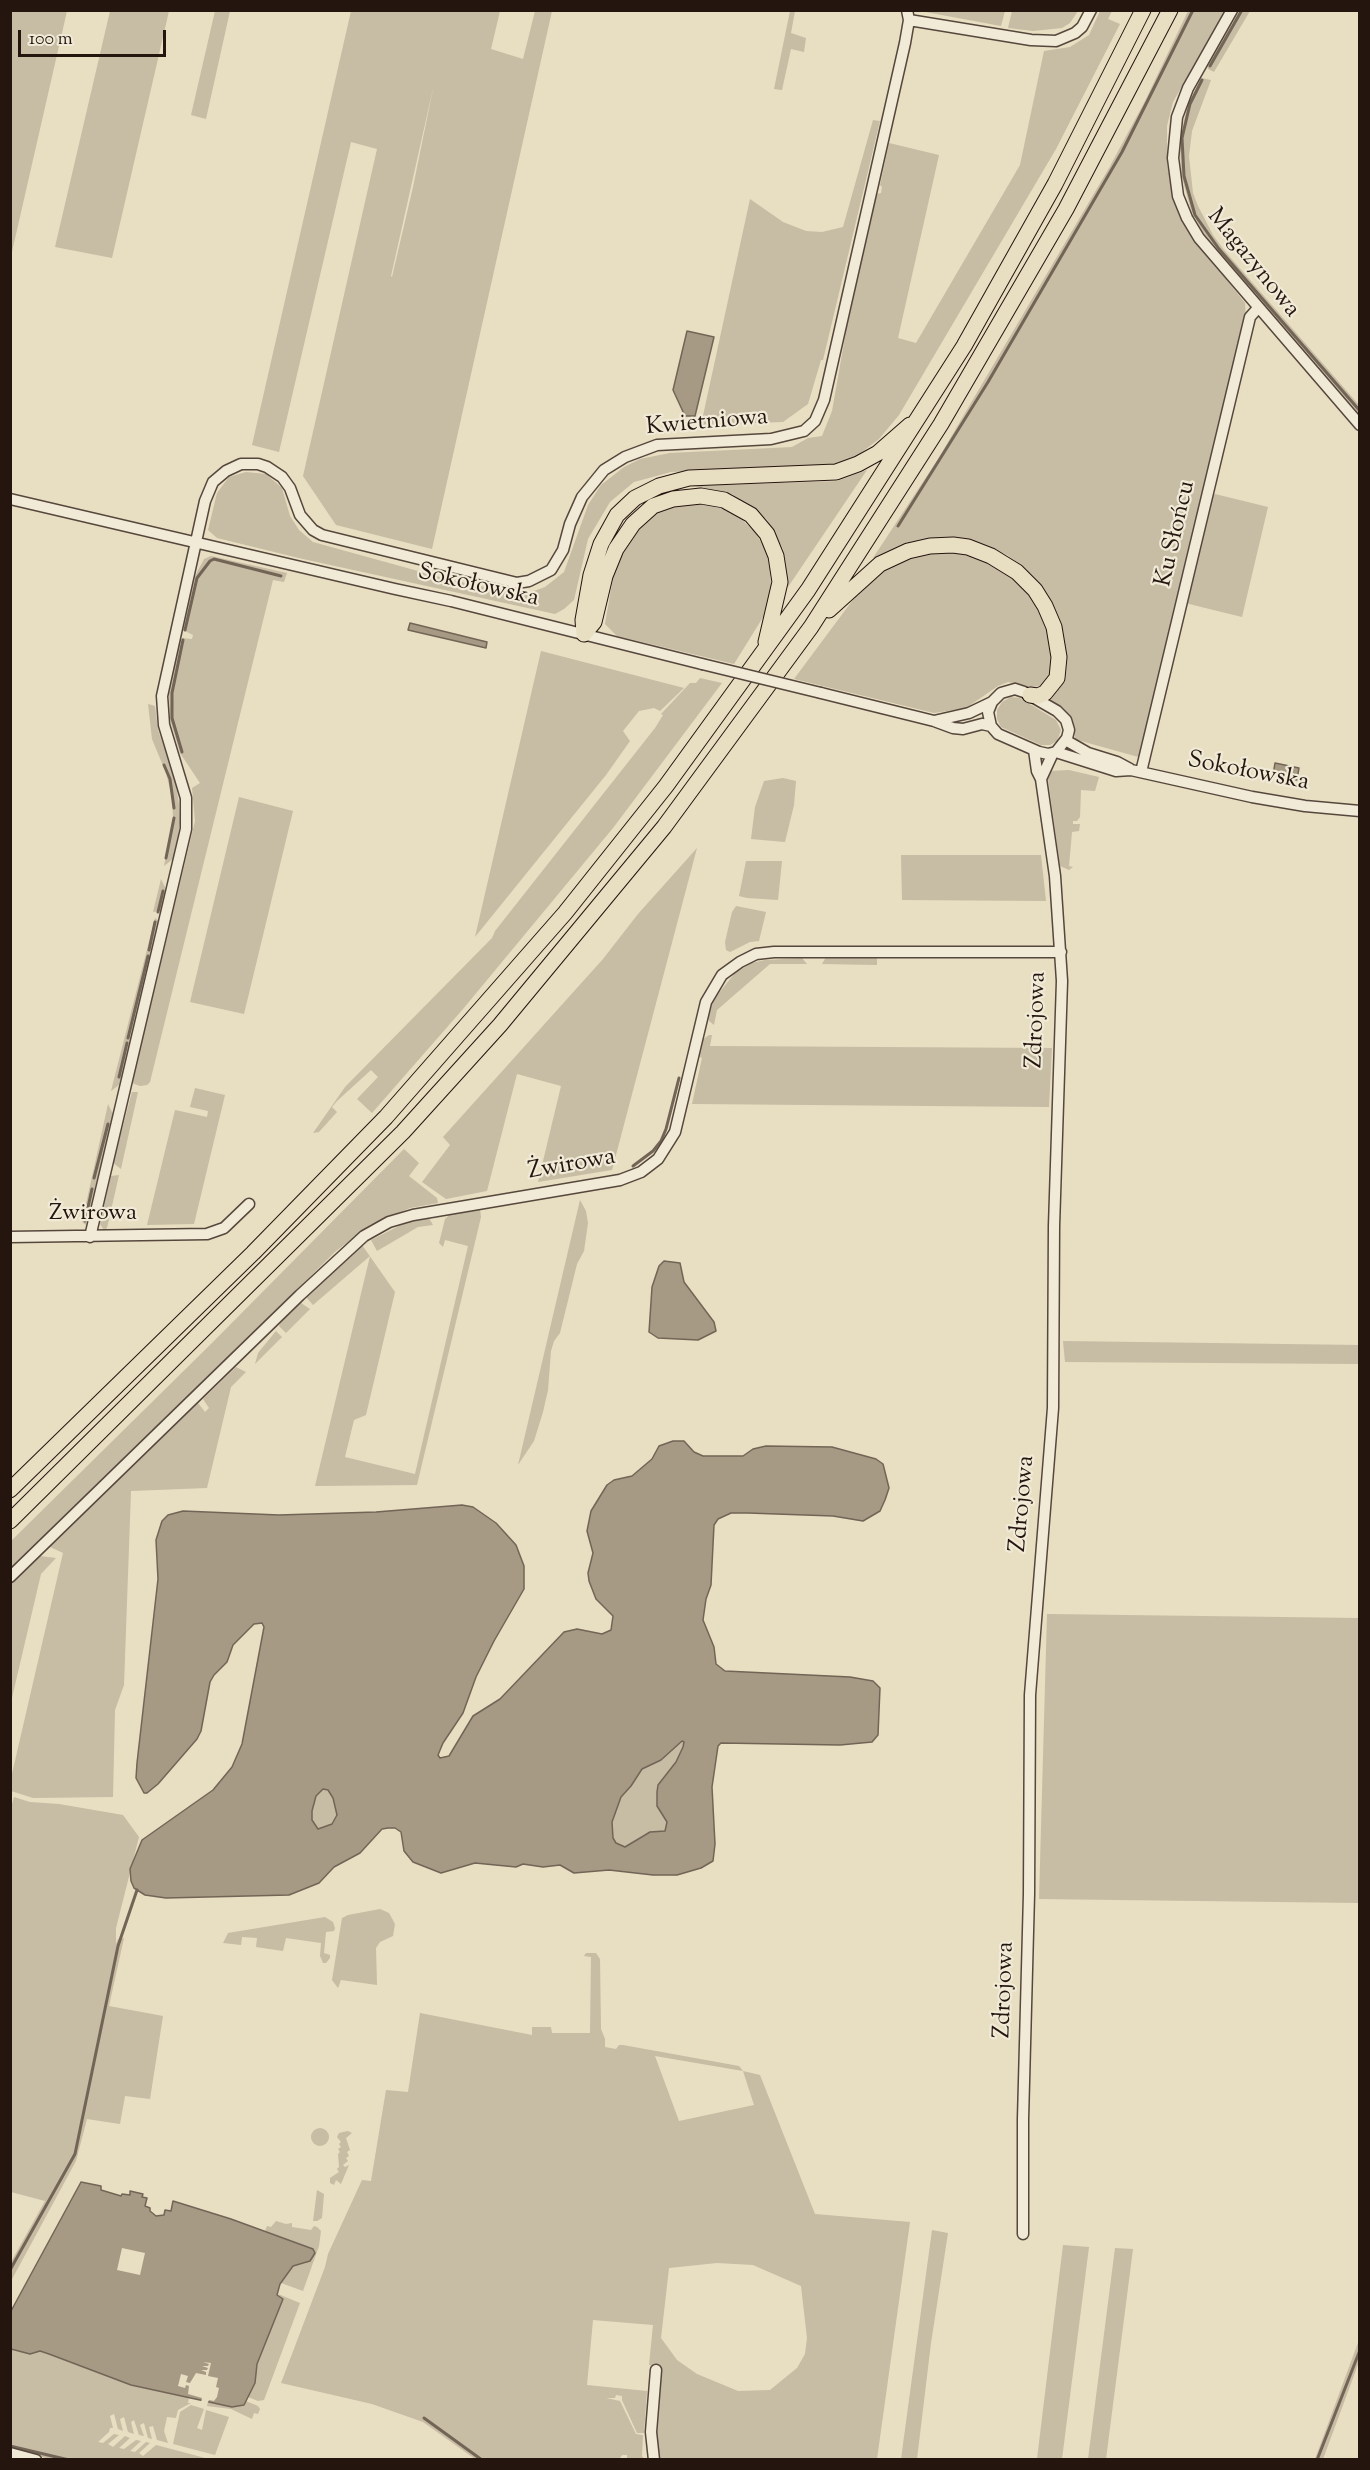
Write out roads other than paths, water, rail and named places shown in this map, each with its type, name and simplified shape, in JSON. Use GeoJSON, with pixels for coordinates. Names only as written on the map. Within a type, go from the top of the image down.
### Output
{"type":"FeatureCollection","features":[{"type":"Feature","properties":{"kind":"highway"},"geometry":{"type":"LineString","coordinates":[[10,1490],[253,1253],[386,1117],[572,904],[666,786],[761,657],[852,523],[964,346],[1055,184],[1143,10]]}},
{"type":"Feature","properties":{"kind":"highway"},"geometry":{"type":"LineString","coordinates":[[10,1521],[403,1132],[492,1033],[664,827],[811,627],[942,424],[1066,209],[1170,10]]}},
{"type":"Feature","properties":{"kind":"highway"},"geometry":{"type":"LineString","coordinates":[[584,634],[583,620],[591,575],[601,544],[617,514],[635,498],[659,486],[690,478],[836,472],[878,453],[919,418]]}},
{"type":"Feature","properties":{"kind":"highway"},"geometry":{"type":"LineString","coordinates":[[584,634],[594,622],[605,576],[616,549],[633,524],[653,506],[673,499],[701,496],[724,500],[751,514],[767,534],[776,556],[780,582],[761,657]]}},
{"type":"Feature","properties":{"kind":"highway"},"geometry":{"type":"LineString","coordinates":[[811,627],[872,571],[900,554],[917,548],[938,545],[976,550],[1005,563],[1017,572],[1035,590],[1049,615],[1057,640],[1058,674],[1055,682],[1045,693],[1038,696],[1030,695]]}},
{"type":"Feature","properties":{"kind":"street"},"geometry":{"type":"LineString","coordinates":[[908,15],[1022,39],[1056,41],[1075,33],[1082,27],[1091,10]]}},
{"type":"Feature","properties":{"kind":"street","name":"Magazynowa"},"geometry":{"type":"LineString","coordinates":[[1232,10],[1184,97],[1174,130],[1173,165],[1178,196],[1193,229],[1359,425]]}},
{"type":"Feature","properties":{"kind":"street","name":"Kwietniowa"},"geometry":{"type":"LineString","coordinates":[[90,1237],[186,829],[185,788],[164,725],[162,696],[205,501],[213,482],[234,466],[258,464],[273,469],[282,477],[290,488],[300,515],[313,530],[322,535],[517,583],[529,581],[551,570],[557,562],[575,510],[582,497],[598,476],[614,463],[637,451],[657,445],[771,439],[804,431],[815,420],[824,400],[908,15]]}},
{"type":"Feature","properties":{"kind":"street","name":"Ku Słońcu"},"geometry":{"type":"LineString","coordinates":[[1136,771],[1250,317],[1258,308]]}},
{"type":"Feature","properties":{"kind":"street","name":"Sokołowska"},"geometry":{"type":"LineString","coordinates":[[10,499],[395,590],[451,600],[934,721],[958,729],[982,724],[991,726]]}},
{"type":"Feature","properties":{"kind":"street"},"geometry":{"type":"LineString","coordinates":[[1041,779],[1055,752],[1066,741],[1068,725],[1063,716],[1018,690],[1001,693],[992,702],[988,712],[991,726],[998,734],[1043,753],[1055,752]]}},
{"type":"Feature","properties":{"kind":"street","name":"Sokołowska"},"geometry":{"type":"LineString","coordinates":[[934,721],[969,713],[992,702]]}},
{"type":"Feature","properties":{"kind":"street","name":"Sokołowska"},"geometry":{"type":"LineString","coordinates":[[1066,741],[1088,753],[1118,762],[1136,771]]}},
{"type":"Feature","properties":{"kind":"street","name":"Zdrojowa"},"geometry":{"type":"LineString","coordinates":[[1023,2234],[1030,1695],[1053,1408],[1054,1226],[1061,952],[1055,876],[1041,779],[1037,771],[1034,750]]}},
{"type":"Feature","properties":{"kind":"street","name":"Sokołowska"},"geometry":{"type":"LineString","coordinates":[[1055,752],[1116,771],[1136,771],[1252,797],[1359,811]]}},
{"type":"Feature","properties":{"kind":"street","name":"Żwirowa"},"geometry":{"type":"LineString","coordinates":[[10,1577],[350,1246],[389,1222],[413,1215],[621,1180],[650,1166],[662,1155],[675,1132],[706,1002],[714,986],[732,967],[756,954],[774,952],[1061,952]]}},
{"type":"Feature","properties":{"kind":"street","name":"Żwirowa"},"geometry":{"type":"LineString","coordinates":[[10,1237],[212,1233],[224,1228],[249,1204]]}},
{"type":"Feature","properties":{"kind":"street"},"geometry":{"type":"LineString","coordinates":[[654,2460],[651,2432],[656,2370]]}},
{"type":"Feature","properties":{"kind":"street"},"geometry":{"type":"LineString","coordinates":[[10,2453],[36,2460]]}},
{"type":"Feature","properties":{"kind":"waterway"},"geometry":{"type":"LineString","coordinates":[[898,526],[988,382],[1122,152],[1193,10]]}},
{"type":"Feature","properties":{"kind":"waterway"},"geometry":{"type":"LineString","coordinates":[[1210,66],[1242,10]]}},
{"type":"Feature","properties":{"kind":"waterway"},"geometry":{"type":"LineString","coordinates":[[1202,80],[1190,104],[1182,138],[1184,176],[1195,215],[1219,249],[1360,411]]}},
{"type":"Feature","properties":{"kind":"waterway"},"geometry":{"type":"LineString","coordinates":[[185,630],[197,578],[210,561],[214,559],[281,576]]}},
{"type":"Feature","properties":{"kind":"waterway"},"geometry":{"type":"LineString","coordinates":[[182,752],[172,718],[172,693],[183,640]]}},
{"type":"Feature","properties":{"kind":"waterway"},"geometry":{"type":"LineString","coordinates":[[164,765],[170,779],[174,808]]}},
{"type":"Feature","properties":{"kind":"waterway"},"geometry":{"type":"LineString","coordinates":[[166,858],[174,818]]}},
{"type":"Feature","properties":{"kind":"waterway"},"geometry":{"type":"LineString","coordinates":[[158,912],[163,891]]}},
{"type":"Feature","properties":{"kind":"waterway"},"geometry":{"type":"LineString","coordinates":[[149,950],[155,922]]}},
{"type":"Feature","properties":{"kind":"waterway"},"geometry":{"type":"LineString","coordinates":[[128,1038],[148,956]]}},
{"type":"Feature","properties":{"kind":"waterway"},"geometry":{"type":"LineString","coordinates":[[119,1077],[127,1043]]}},
{"type":"Feature","properties":{"kind":"waterway"},"geometry":{"type":"LineString","coordinates":[[633,1166],[653,1151],[661,1141],[679,1078]]}},
{"type":"Feature","properties":{"kind":"waterway"},"geometry":{"type":"LineString","coordinates":[[94,1178],[108,1124]]}},
{"type":"Feature","properties":{"kind":"waterway"},"geometry":{"type":"LineString","coordinates":[[85,1221],[92,1189]]}},
{"type":"Feature","properties":{"kind":"waterway"},"geometry":{"type":"LineString","coordinates":[[10,2270],[75,2154],[118,1946],[137,1890]]}},
{"type":"Feature","properties":{"kind":"waterway"},"geometry":{"type":"LineString","coordinates":[[1317,2460],[1360,2350]]}},
{"type":"Feature","properties":{"kind":"waterway"},"geometry":{"type":"LineString","coordinates":[[424,2418],[482,2460]]}},
{"type":"Feature","properties":{"kind":"waterway"},"geometry":{"type":"LineString","coordinates":[[10,2446],[69,2460]]}}]}
